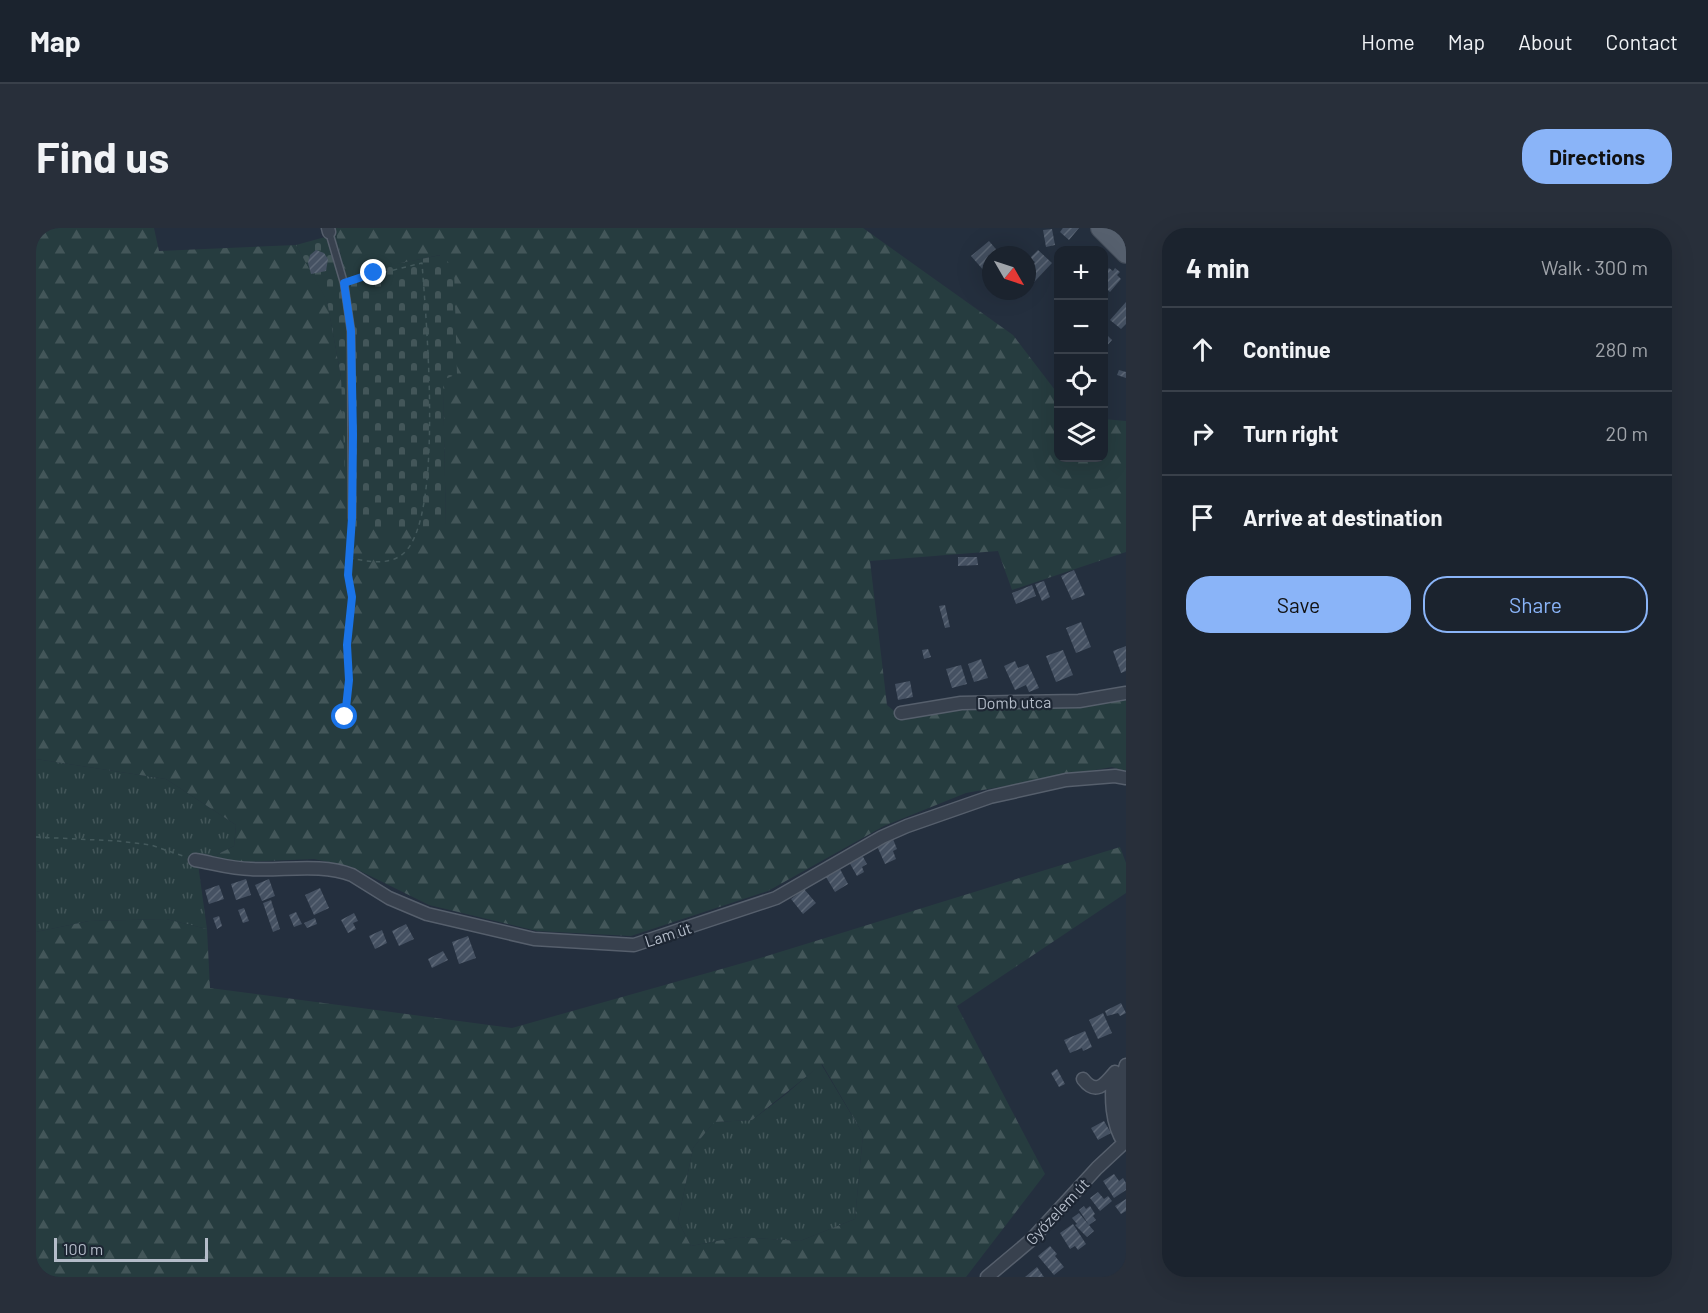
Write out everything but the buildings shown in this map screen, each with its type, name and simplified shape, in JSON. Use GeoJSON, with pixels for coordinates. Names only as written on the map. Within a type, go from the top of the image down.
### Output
{"type":"FeatureCollection","features":[{"type":"Feature","properties":{"kind":"main road"},"geometry":{"type":"LineString","coordinates":[[1101,228],[1126,253]]}},
{"type":"Feature","properties":{"kind":"street","name":"Domb utca"},"geometry":{"type":"LineString","coordinates":[[901,713],[961,703],[1072,702],[1126,693]]}},
{"type":"Feature","properties":{"kind":"street","name":"Lam út"},"geometry":{"type":"LineString","coordinates":[[195,860],[251,869],[296,868],[344,872],[402,905],[427,914],[534,939],[634,945],[776,898],[882,837],[990,797],[1066,780],[1115,776],[1126,778]]}},
{"type":"Feature","properties":{"kind":"street"},"geometry":{"type":"LineString","coordinates":[[1083,1078],[1088,1086],[1095,1088],[1100,1086],[1123,1062]]}},
{"type":"Feature","properties":{"kind":"street"},"geometry":{"type":"LineString","coordinates":[[1123,1062],[1121,1093],[1125,1138]]}},
{"type":"Feature","properties":{"kind":"street"},"geometry":{"type":"LineString","coordinates":[[1113,1075],[1112,1106],[1116,1124],[1125,1138]]}},
{"type":"Feature","properties":{"kind":"street","name":"Győzelem út"},"geometry":{"type":"LineString","coordinates":[[987,1277],[1031,1240],[1125,1138]]}},
{"type":"Feature","properties":{"kind":"lane"},"geometry":{"type":"LineString","coordinates":[[328,230],[344,283],[351,331],[352,518]]}},
{"type":"Feature","properties":{"kind":"path"},"geometry":{"type":"LineString","coordinates":[[344,283],[374,273],[422,263],[430,382],[426,471],[419,531],[405,552],[397,558],[377,562],[349,558]]}},
{"type":"Feature","properties":{"kind":"path"},"geometry":{"type":"LineString","coordinates":[[345,717],[349,680],[347,645],[352,597],[348,575],[352,518]]}},
{"type":"Feature","properties":{"kind":"path"},"geometry":{"type":"LineString","coordinates":[[36,837],[118,841],[151,846],[195,860]]}},
{"type":"Feature","properties":{"kind":"green space"},"geometry":{"type":"Polygon","coordinates":[[[36,228],[154,228],[159,251],[296,245],[327,300],[341,377],[446,525],[440,255],[345,275],[335,228],[863,228],[1013,335],[1054,389],[1054,462],[1108,462],[1108,419],[1126,421],[1126,552],[1012,590],[998,551],[870,561],[887,705],[900,716],[1126,691],[1126,771],[1112,767],[966,793],[884,826],[768,891],[631,936],[537,931],[429,905],[352,867],[314,859],[198,864],[234,846],[236,825],[166,779],[36,759],[36,228]]]}},
{"type":"Feature","properties":{"kind":"green space"},"geometry":{"type":"Polygon","coordinates":[[[336,234],[345,274],[441,255],[454,268],[457,374],[443,380],[446,526],[361,528],[347,525],[341,377],[327,301],[296,245],[336,234]]]}},
{"type":"Feature","properties":{"kind":"green space"},"geometry":{"type":"Polygon","coordinates":[[[36,759],[166,779],[236,825],[234,846],[198,864],[207,929],[166,919],[89,921],[36,932],[36,759]]]}},
{"type":"Feature","properties":{"kind":"green space"},"geometry":{"type":"Polygon","coordinates":[[[1120,847],[1126,863],[1126,893],[957,1006],[1045,1174],[966,1277],[36,1277],[36,932],[89,921],[166,919],[207,929],[210,988],[512,1028],[757,959],[1120,847]],[[822,1064],[752,1120],[714,1122],[693,1148],[678,1221],[691,1246],[738,1237],[800,1241],[855,1219],[863,1134],[822,1064]]]}},
{"type":"Feature","properties":{"kind":"green space"},"geometry":{"type":"Polygon","coordinates":[[[821,1064],[863,1134],[855,1219],[800,1241],[738,1237],[691,1246],[678,1221],[693,1148],[714,1122],[752,1120],[821,1064]]]}},
{"type":"Feature","properties":{"kind":"route"},"geometry":{"type":"LineString","coordinates":[[345,717],[349,680],[347,645],[352,597],[348,575],[352,518],[353,435],[351,331],[344,283],[374,273]]}}]}
